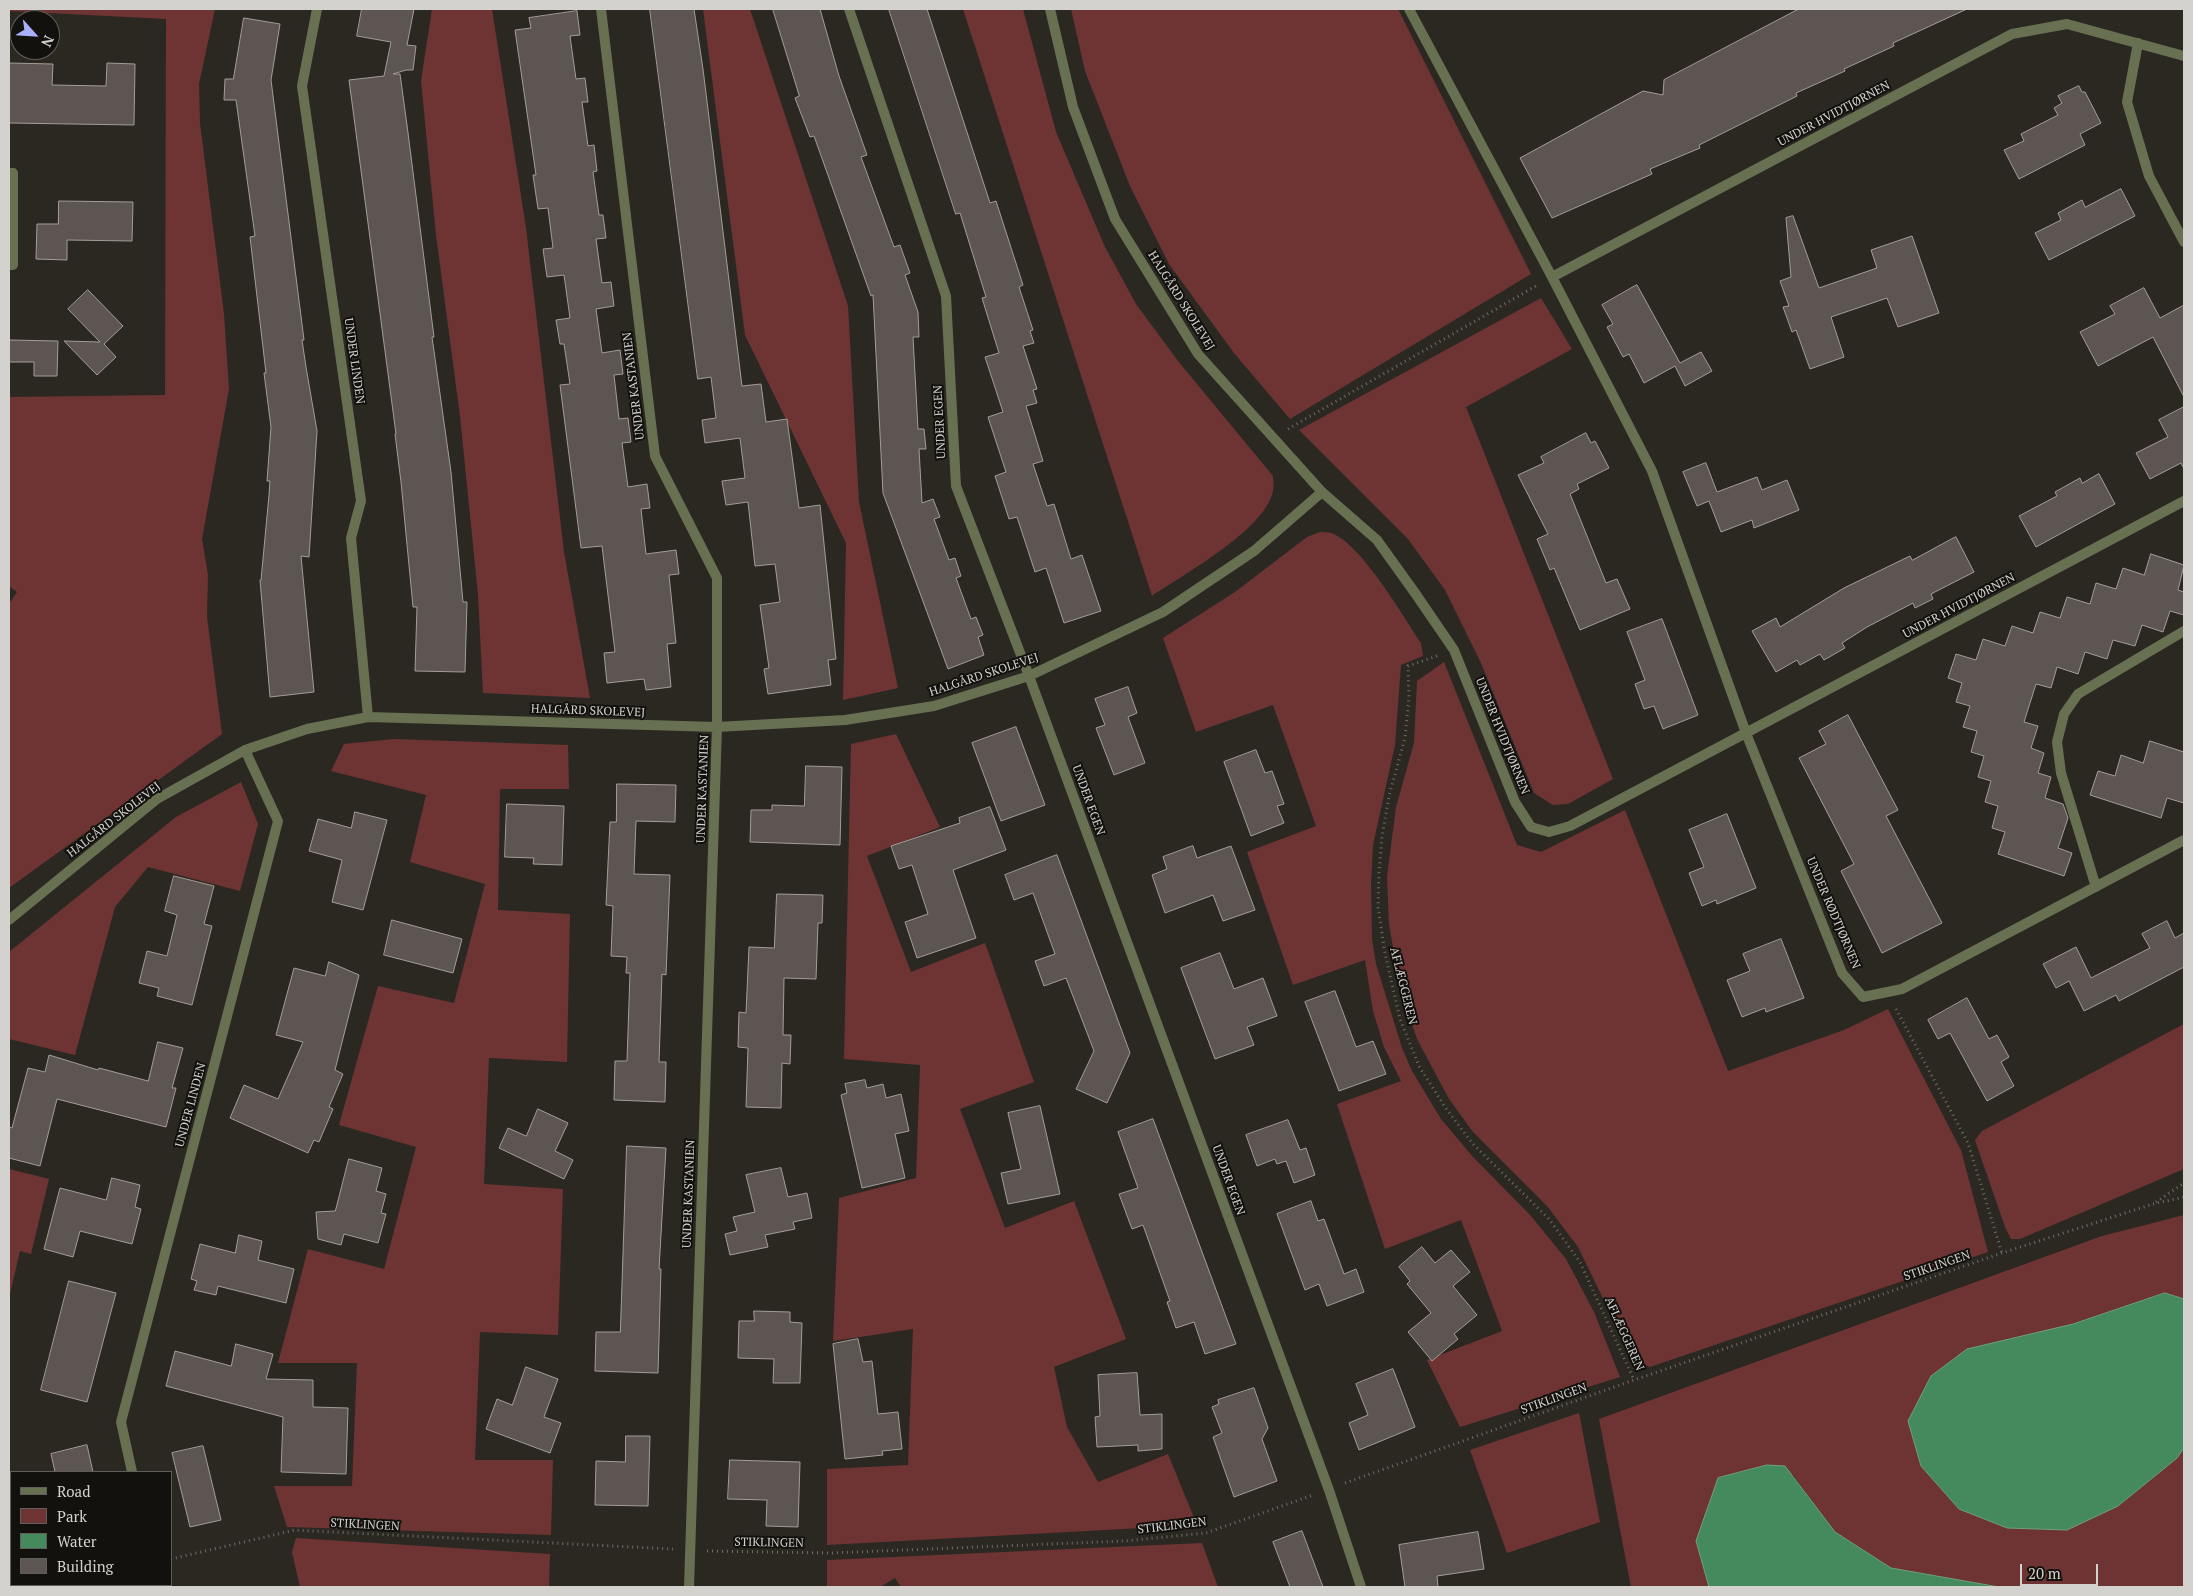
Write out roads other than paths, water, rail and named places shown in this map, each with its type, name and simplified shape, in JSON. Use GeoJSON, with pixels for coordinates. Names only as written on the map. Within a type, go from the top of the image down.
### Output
{"type":"FeatureCollection","features":[{"type":"Feature","properties":{"kind":"street","name":"UNDER LINDEN"},"geometry":{"type":"LineString","coordinates":[[317,9],[302,86],[361,501],[351,538],[368,717]]}},
{"type":"Feature","properties":{"kind":"street","name":"UNDER KASTANIEN"},"geometry":{"type":"LineString","coordinates":[[600,9],[655,456],[717,578],[717,727],[689,1587]]}},
{"type":"Feature","properties":{"kind":"street","name":"UNDER EGEN"},"geometry":{"type":"LineString","coordinates":[[849,9],[946,296],[956,486],[1029,676],[1328,1490],[1361,1587]]}},
{"type":"Feature","properties":{"kind":"street","name":"HALGÅRD SKOLEVEJ"},"geometry":{"type":"LineString","coordinates":[[9,920],[157,799],[245,750],[307,729],[368,717],[717,727],[845,720],[934,706],[1029,676],[1163,612],[1254,551],[1322,492],[1198,354],[1115,219],[1073,108],[1050,9]]}},
{"type":"Feature","properties":{"kind":"street"},"geometry":{"type":"LineString","coordinates":[[1409,9],[1552,277],[1652,471],[1746,733]]}},
{"type":"Feature","properties":{"kind":"street","name":"UNDER HVIDTJØRNEN"},"geometry":{"type":"LineString","coordinates":[[1552,277],[2012,34],[2067,24],[2184,56]]}},
{"type":"Feature","properties":{"kind":"street"},"geometry":{"type":"LineString","coordinates":[[2138,43],[2126,102],[2149,176],[2184,242]]}},
{"type":"Feature","properties":{"kind":"street"},"geometry":{"type":"LineString","coordinates":[[9,173],[13,173],[13,265],[9,265]]}},
{"type":"Feature","properties":{"kind":"street","name":"UNDER HVIDTJØRNEN"},"geometry":{"type":"LineString","coordinates":[[1322,492],[1377,540],[1454,650],[1515,802],[1531,827],[1549,832],[1570,826],[2184,501]]}},
{"type":"Feature","properties":{"kind":"street"},"geometry":{"type":"LineString","coordinates":[[2096,887],[2061,773],[2057,742],[2064,714],[2078,694],[2184,631]]}},
{"type":"Feature","properties":{"kind":"street","name":"UNDER RØDTJØRNEN"},"geometry":{"type":"LineString","coordinates":[[1746,733],[1842,973],[1863,997],[1902,989],[2184,840]]}},
{"type":"Feature","properties":{"kind":"street","name":"UNDER LINDEN"},"geometry":{"type":"LineString","coordinates":[[132,1471],[121,1422],[278,822],[245,750]]}},
{"type":"Feature","properties":{"kind":"water"},"geometry":{"type":"Polygon","coordinates":[[[2165,1293],[2184,1299],[2184,1448],[2177,1458],[2118,1506],[2067,1530],[2007,1528],[1959,1509],[1921,1466],[1908,1421],[1931,1376],[1967,1349],[2073,1324],[2165,1293]]]}},
{"type":"Feature","properties":{"kind":"water"},"geometry":{"type":"Polygon","coordinates":[[[1767,1465],[1785,1466],[1835,1532],[1891,1568],[1999,1587],[1709,1587],[1696,1541],[1718,1478],[1767,1465]]]}}]}
